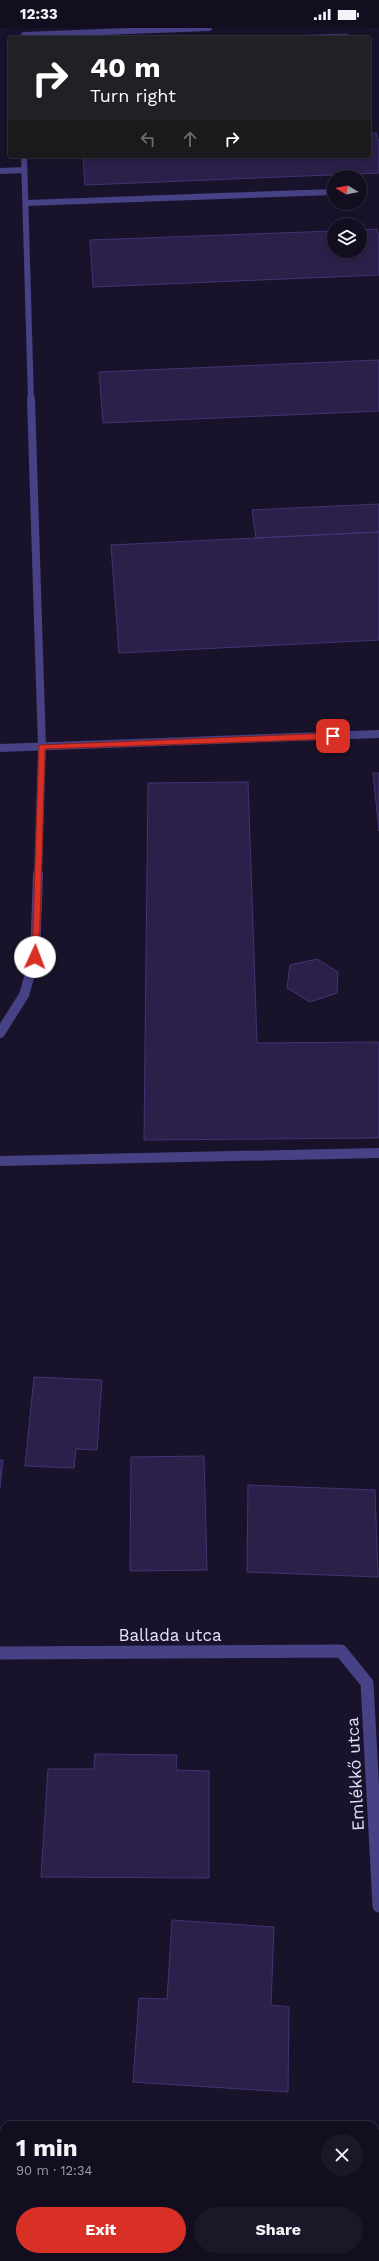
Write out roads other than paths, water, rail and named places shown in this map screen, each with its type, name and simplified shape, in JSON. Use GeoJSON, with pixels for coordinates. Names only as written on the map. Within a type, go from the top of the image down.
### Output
{"type":"FeatureCollection","features":[{"type":"Feature","properties":{"kind":"street"},"geometry":{"type":"LineString","coordinates":[[24,28],[24,36],[209,28]]}},
{"type":"Feature","properties":{"kind":"street"},"geometry":{"type":"LineString","coordinates":[[0,1033],[24,995],[35,957],[42,747],[24,158]]}},
{"type":"Feature","properties":{"kind":"street"},"geometry":{"type":"LineString","coordinates":[[0,171],[24,170]]}},
{"type":"Feature","properties":{"kind":"street"},"geometry":{"type":"LineString","coordinates":[[26,203],[327,192]]}},
{"type":"Feature","properties":{"kind":"street"},"geometry":{"type":"LineString","coordinates":[[0,748],[379,734]]}},
{"type":"Feature","properties":{"kind":"street"},"geometry":{"type":"LineString","coordinates":[[0,1161],[379,1153]]}},
{"type":"Feature","properties":{"kind":"street","name":"Ballada utca"},"geometry":{"type":"LineString","coordinates":[[0,1653],[341,1651]]}},
{"type":"Feature","properties":{"kind":"street","name":"Emlékkő utca"},"geometry":{"type":"LineString","coordinates":[[341,1651],[367,1683],[379,1906]]}}]}
